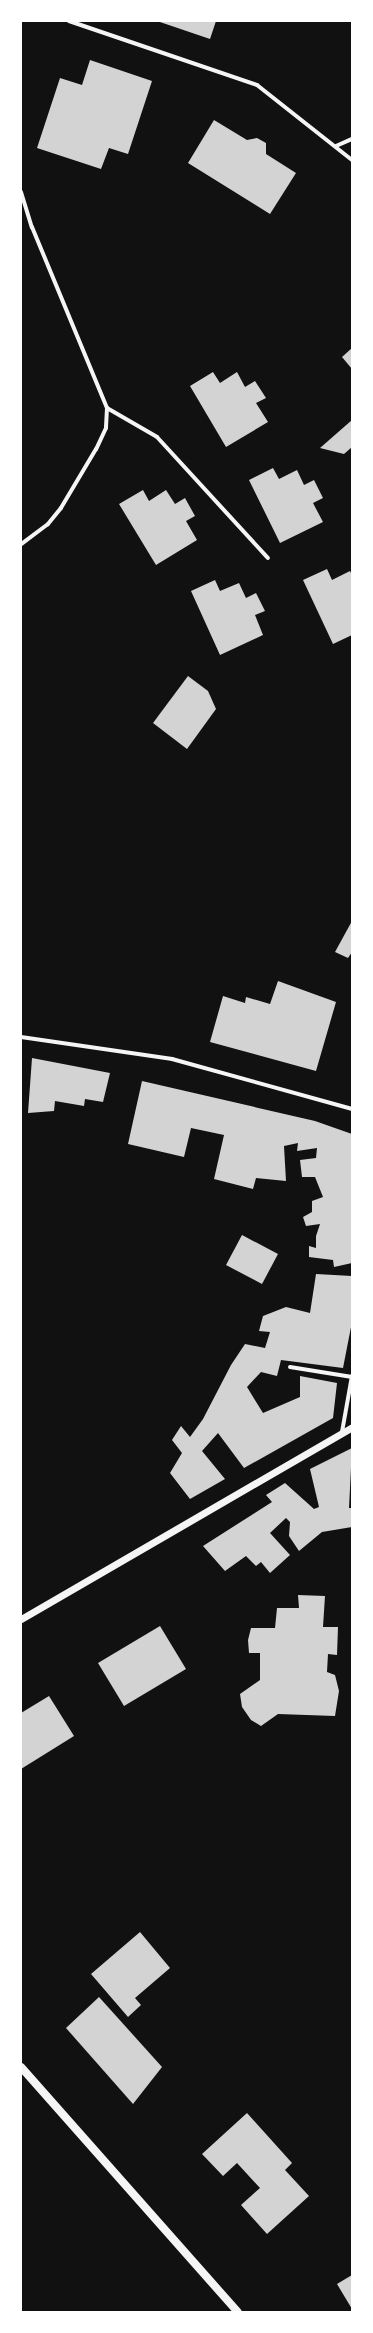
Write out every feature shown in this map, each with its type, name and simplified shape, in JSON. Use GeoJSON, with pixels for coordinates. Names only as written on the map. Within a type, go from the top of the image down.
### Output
{"type":"FeatureCollection","features":[{"type":"Feature","properties":{"kind":"main road"},"geometry":{"type":"LineString","coordinates":[[21,2067],[238,2312]]}},
{"type":"Feature","properties":{"kind":"street"},"geometry":{"type":"LineString","coordinates":[[69,21],[257,85],[352,160]]}},
{"type":"Feature","properties":{"kind":"street"},"geometry":{"type":"LineString","coordinates":[[336,146],[352,139]]}},
{"type":"Feature","properties":{"kind":"street"},"geometry":{"type":"LineString","coordinates":[[21,192],[32,227],[107,408],[106,428],[96,449],[61,508],[48,524],[21,544]]}},
{"type":"Feature","properties":{"kind":"street"},"geometry":{"type":"LineString","coordinates":[[107,408],[157,437],[268,558]]}},
{"type":"Feature","properties":{"kind":"street"},"geometry":{"type":"LineString","coordinates":[[21,1037],[172,1059],[352,1109]]}},
{"type":"Feature","properties":{"kind":"street"},"geometry":{"type":"LineString","coordinates":[[290,1367],[352,1376],[342,1432]]}},
{"type":"Feature","properties":{"kind":"street"},"geometry":{"type":"LineString","coordinates":[[21,1619],[352,1427]]}},
{"type":"Feature","properties":{"kind":"building"},"geometry":{"type":"Polygon","coordinates":[[[157,21],[216,21],[210,39],[157,21]]]}},
{"type":"Feature","properties":{"kind":"building"},"geometry":{"type":"Polygon","coordinates":[[[90,60],[152,81],[128,154],[109,148],[101,169],[37,148],[60,78],[82,85],[90,60]]]}},
{"type":"Feature","properties":{"kind":"building"},"geometry":{"type":"Polygon","coordinates":[[[214,120],[247,140],[257,138],[266,143],[266,154],[296,173],[270,214],[188,163],[214,120]]]}},
{"type":"Feature","properties":{"kind":"building"},"geometry":{"type":"Polygon","coordinates":[[[352,348],[352,369],[342,357],[352,348]]]}},
{"type":"Feature","properties":{"kind":"building"},"geometry":{"type":"Polygon","coordinates":[[[213,372],[220,383],[237,372],[245,387],[255,381],[266,398],[256,403],[268,422],[226,447],[190,386],[213,372]]]}},
{"type":"Feature","properties":{"kind":"building"},"geometry":{"type":"Polygon","coordinates":[[[352,420],[352,447],[344,454],[320,448],[352,420]]]}},
{"type":"Feature","properties":{"kind":"building"},"geometry":{"type":"Polygon","coordinates":[[[273,468],[279,479],[297,470],[304,485],[314,480],[323,498],[313,503],[323,522],[280,543],[249,480],[273,468]]]}},
{"type":"Feature","properties":{"kind":"building"},"geometry":{"type":"Polygon","coordinates":[[[143,490],[149,501],[166,490],[175,504],[185,498],[195,516],[186,521],[197,540],[156,565],[119,504],[143,490]]]}},
{"type":"Feature","properties":{"kind":"building"},"geometry":{"type":"Polygon","coordinates":[[[327,569],[332,580],[350,571],[352,575],[352,635],[333,644],[303,580],[327,569]]]}},
{"type":"Feature","properties":{"kind":"building"},"geometry":{"type":"Polygon","coordinates":[[[215,580],[220,591],[239,583],[246,598],[256,593],[265,611],[255,615],[263,635],[220,655],[191,591],[215,580]]]}},
{"type":"Feature","properties":{"kind":"building"},"geometry":{"type":"Polygon","coordinates":[[[188,676],[208,691],[216,709],[187,749],[153,723],[188,676]]]}},
{"type":"Feature","properties":{"kind":"building"},"geometry":{"type":"Polygon","coordinates":[[[352,921],[352,952],[348,958],[335,952],[352,921]]]}},
{"type":"Feature","properties":{"kind":"building"},"geometry":{"type":"Polygon","coordinates":[[[278,981],[336,1002],[316,1071],[210,1042],[223,996],[245,1003],[246,997],[270,1004],[278,981]]]}},
{"type":"Feature","properties":{"kind":"building"},"geometry":{"type":"Polygon","coordinates":[[[32,1058],[110,1073],[103,1102],[85,1099],[84,1106],[55,1101],[54,1111],[28,1113],[32,1058]]]}},
{"type":"Feature","properties":{"kind":"building"},"geometry":{"type":"Polygon","coordinates":[[[142,1081],[315,1121],[352,1134],[352,1263],[334,1267],[333,1260],[309,1257],[309,1246],[316,1248],[316,1236],[320,1224],[306,1226],[303,1217],[312,1212],[312,1201],[323,1197],[315,1177],[302,1177],[300,1160],[316,1158],[317,1148],[297,1151],[298,1143],[284,1146],[286,1181],[256,1178],[253,1189],[214,1179],[224,1135],[191,1128],[184,1157],[128,1144],[142,1081]]]}},
{"type":"Feature","properties":{"kind":"building"},"geometry":{"type":"Polygon","coordinates":[[[242,1235],[278,1254],[262,1284],[226,1265],[242,1235]]]}},
{"type":"Feature","properties":{"kind":"building"},"geometry":{"type":"Polygon","coordinates":[[[316,1274],[352,1276],[352,1322],[343,1368],[281,1360],[277,1376],[261,1372],[247,1387],[263,1413],[300,1397],[300,1376],[337,1383],[333,1418],[244,1468],[218,1433],[202,1451],[225,1479],[190,1499],[170,1473],[182,1453],[172,1440],[181,1426],[190,1437],[203,1419],[231,1365],[245,1344],[265,1348],[270,1332],[259,1331],[263,1316],[286,1307],[310,1313],[316,1274]]]}},
{"type":"Feature","properties":{"kind":"building"},"geometry":{"type":"Polygon","coordinates":[[[352,1448],[349,1508],[352,1508],[352,1527],[322,1532],[299,1551],[289,1536],[290,1522],[286,1518],[270,1533],[290,1555],[270,1573],[261,1562],[256,1566],[246,1556],[225,1571],[203,1546],[272,1502],[266,1495],[285,1483],[314,1509],[319,1507],[310,1469],[352,1448]]]}},
{"type":"Feature","properties":{"kind":"building"},"geometry":{"type":"Polygon","coordinates":[[[298,1595],[325,1596],[323,1627],[338,1627],[337,1655],[328,1654],[327,1672],[335,1675],[339,1691],[335,1716],[278,1714],[261,1726],[251,1720],[242,1707],[240,1694],[260,1680],[260,1653],[249,1653],[248,1640],[251,1628],[275,1628],[277,1608],[299,1608],[298,1595]]]}},
{"type":"Feature","properties":{"kind":"building"},"geometry":{"type":"Polygon","coordinates":[[[160,1626],[186,1669],[124,1706],[98,1663],[160,1626]]]}},
{"type":"Feature","properties":{"kind":"building"},"geometry":{"type":"Polygon","coordinates":[[[49,1696],[74,1736],[21,1769],[21,1713],[49,1696]]]}},
{"type":"Feature","properties":{"kind":"building"},"geometry":{"type":"Polygon","coordinates":[[[140,1932],[170,1968],[135,1998],[141,2005],[128,2017],[91,1974],[140,1932]]]}},
{"type":"Feature","properties":{"kind":"building"},"geometry":{"type":"Polygon","coordinates":[[[99,1997],[162,2067],[133,2104],[66,2028],[99,1997]]]}},
{"type":"Feature","properties":{"kind":"building"},"geometry":{"type":"Polygon","coordinates":[[[247,2113],[292,2163],[285,2170],[309,2196],[267,2234],[241,2205],[260,2188],[237,2163],[223,2176],[202,2154],[247,2113]]]}},
{"type":"Feature","properties":{"kind":"building"},"geometry":{"type":"Polygon","coordinates":[[[352,2275],[352,2309],[337,2284],[352,2275]]]}}]}
